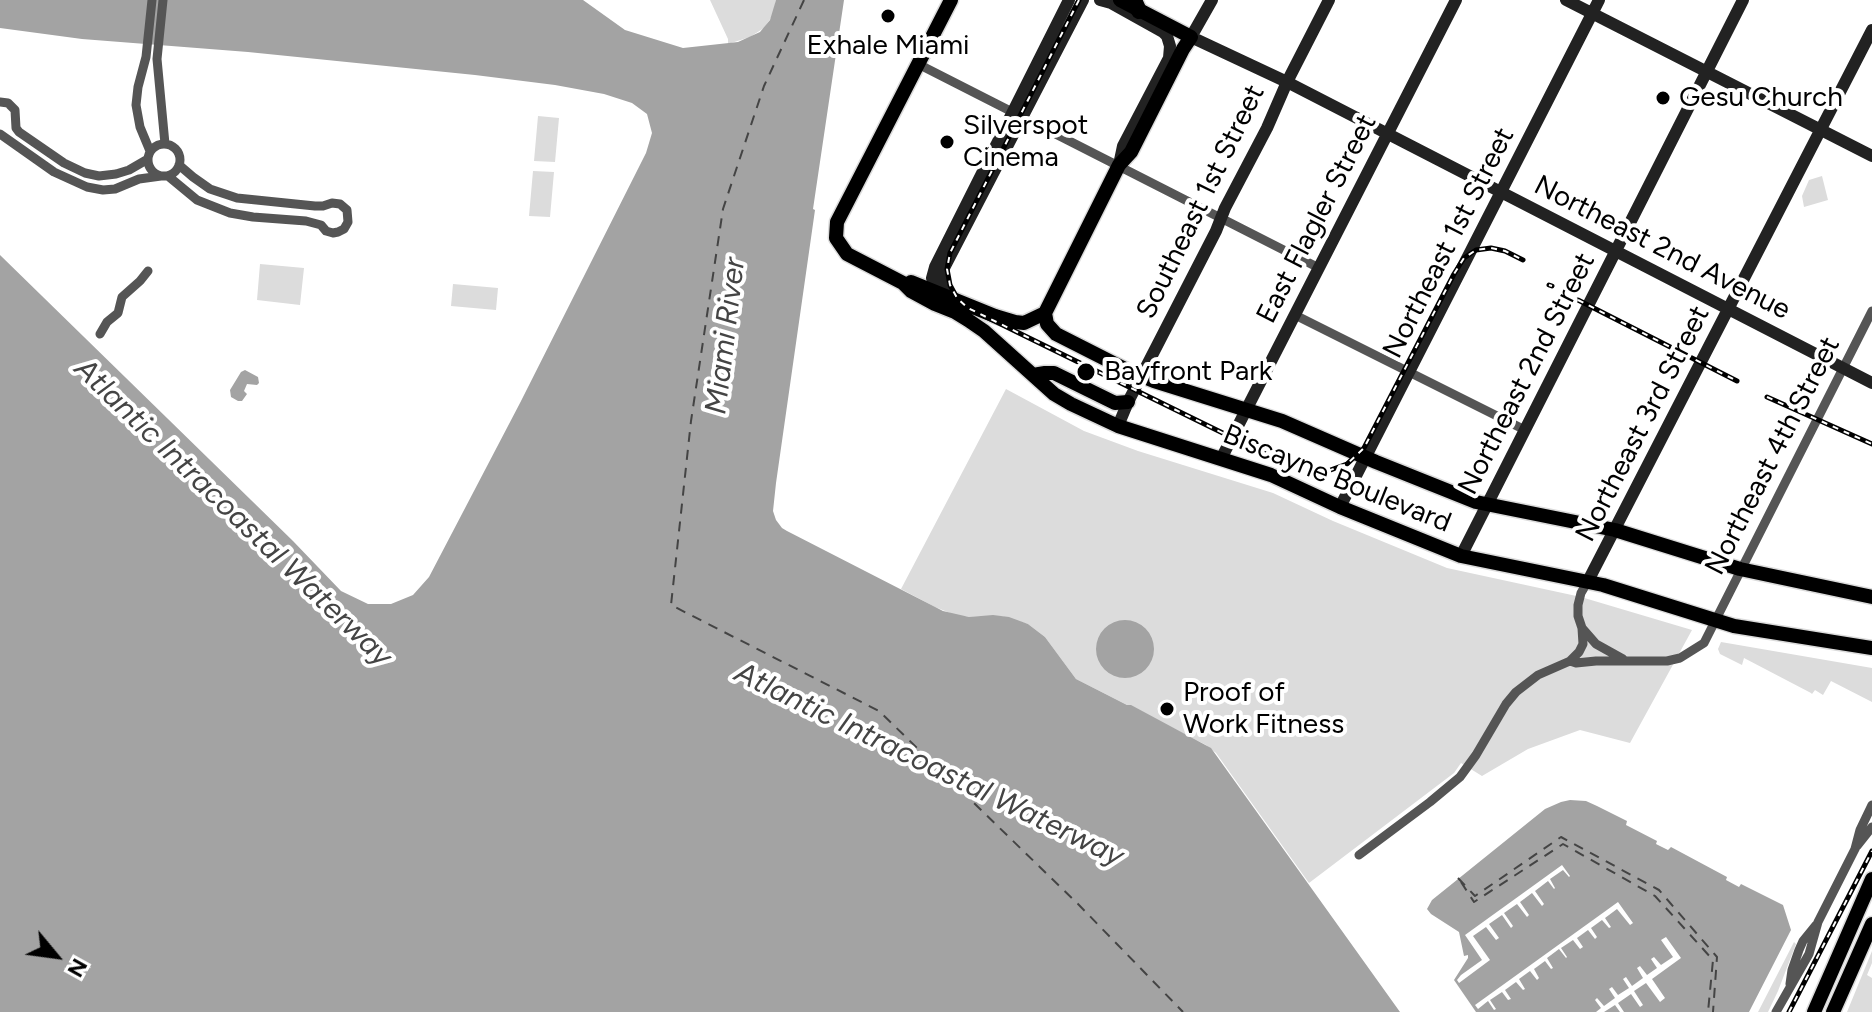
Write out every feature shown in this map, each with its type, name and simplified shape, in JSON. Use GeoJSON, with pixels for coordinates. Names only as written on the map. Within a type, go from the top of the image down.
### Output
{"type":"FeatureCollection","features":[{"type":"Feature","properties":{"kind":"main road"},"geometry":{"type":"LineString","coordinates":[[918,64],[951,0]]}},
{"type":"Feature","properties":{"kind":"main road"},"geometry":{"type":"LineString","coordinates":[[955,312],[940,297],[943,295],[941,284],[944,268],[1068,2],[1083,0]]}},
{"type":"Feature","properties":{"kind":"main road"},"geometry":{"type":"LineString","coordinates":[[1017,114],[1083,0]]}},
{"type":"Feature","properties":{"kind":"main road"},"geometry":{"type":"LineString","coordinates":[[1119,165],[1131,152],[1183,49],[1212,0]]}},
{"type":"Feature","properties":{"kind":"main road","name":"Southeast 1st Street"},"geometry":{"type":"LineString","coordinates":[[1118,426],[1329,0]]}},
{"type":"Feature","properties":{"kind":"main road","name":"East Flagler Street"},"geometry":{"type":"LineString","coordinates":[[1221,459],[1456,0]]}},
{"type":"Feature","properties":{"kind":"main road"},"geometry":{"type":"LineString","coordinates":[[1566,0],[1872,156]]}},
{"type":"Feature","properties":{"kind":"main road","name":"Northeast 1st Street"},"geometry":{"type":"LineString","coordinates":[[1340,507],[1599,0]]}},
{"type":"Feature","properties":{"kind":"main road","name":"Northeast 2nd Street"},"geometry":{"type":"LineString","coordinates":[[1461,556],[1743,0]]}},
{"type":"Feature","properties":{"kind":"main road"},"geometry":{"type":"LineString","coordinates":[[1120,2],[1191,37]]}},
{"type":"Feature","properties":{"kind":"main road"},"geometry":{"type":"LineString","coordinates":[[903,283],[912,282],[1015,322],[1024,323],[1045,313],[1119,165],[1123,146],[1169,58],[1169,40],[1163,32],[1120,2]]}},
{"type":"Feature","properties":{"kind":"main road","name":"Northeast 3rd Street"},"geometry":{"type":"LineString","coordinates":[[1588,581],[1872,30]]}},
{"type":"Feature","properties":{"kind":"main road","name":"Northeast 2nd Avenue"},"geometry":{"type":"LineString","coordinates":[[1191,37],[1287,82],[1872,383]]}},
{"type":"Feature","properties":{"kind":"main road","name":"Biscayne Boulevard"},"geometry":{"type":"LineString","coordinates":[[918,64],[837,222],[836,238],[842,249],[854,259],[903,283],[911,291],[955,312],[984,331],[1065,401],[1118,426],[1281,479],[1340,507],[1461,556],[1588,581],[1749,629],[1872,648]]}},
{"type":"Feature","properties":{"kind":"main road","name":"Biscayne Boulevard"},"geometry":{"type":"LineString","coordinates":[[1045,313],[1047,324],[1056,334],[1142,376],[1291,424],[1487,505],[1615,530],[1740,569],[1872,597]]}},
{"type":"Feature","properties":{"kind":"main road"},"geometry":{"type":"LineString","coordinates":[[1033,375],[1051,373],[1115,403],[1128,402]]}},
{"type":"Feature","properties":{"kind":"main road"},"geometry":{"type":"LineString","coordinates":[[1814,1011],[1872,879]]}},
{"type":"Feature","properties":{"kind":"main road"},"geometry":{"type":"LineString","coordinates":[[1833,1012],[1872,924]]}},
{"type":"Feature","properties":{"kind":"street"},"geometry":{"type":"LineString","coordinates":[[152,0],[153,46],[161,84],[165,144]]}},
{"type":"Feature","properties":{"kind":"street"},"geometry":{"type":"LineString","coordinates":[[163,0],[153,46],[139,81],[136,99],[150,169],[165,176],[197,200],[230,213],[321,225]]}},
{"type":"Feature","properties":{"kind":"street"},"geometry":{"type":"LineString","coordinates":[[918,64],[1319,268]]}},
{"type":"Feature","properties":{"kind":"street"},"geometry":{"type":"LineString","coordinates":[[139,81],[161,84]]}},
{"type":"Feature","properties":{"kind":"street"},"geometry":{"type":"LineString","coordinates":[[0,102],[8,103],[15,110],[19,132],[64,163],[90,175],[123,172],[149,155],[159,144],[173,146],[179,165],[174,173],[165,176],[139,179],[115,189],[91,188],[54,172],[0,134]]}},
{"type":"Feature","properties":{"kind":"street"},"geometry":{"type":"LineString","coordinates":[[179,165],[204,185],[228,196],[323,206],[340,204],[347,210],[349,219],[346,227],[338,232],[328,232],[318,216],[323,206]]}},
{"type":"Feature","properties":{"kind":"street"},"geometry":{"type":"LineString","coordinates":[[100,334],[107,322],[118,313],[122,297],[148,271]]}},
{"type":"Feature","properties":{"kind":"street","name":"Northeast 4th Street"},"geometry":{"type":"LineString","coordinates":[[1570,661],[1667,661],[1680,658],[1704,643],[1872,311]]}},
{"type":"Feature","properties":{"kind":"street"},"geometry":{"type":"LineString","coordinates":[[1295,315],[1525,430]]}},
{"type":"Feature","properties":{"kind":"street","name":"Northeast 3rd Street"},"geometry":{"type":"LineString","coordinates":[[1570,661],[1582,648],[1578,605],[1588,581]]}},
{"type":"Feature","properties":{"kind":"street"},"geometry":{"type":"LineString","coordinates":[[1582,628],[1596,644],[1627,661]]}},
{"type":"Feature","properties":{"kind":"street"},"geometry":{"type":"LineString","coordinates":[[1359,855],[1460,777],[1516,692],[1538,675],[1570,661]]}},
{"type":"Feature","properties":{"kind":"street"},"geometry":{"type":"LineString","coordinates":[[1855,849],[1872,805]]}},
{"type":"Feature","properties":{"kind":"street"},"geometry":{"type":"LineString","coordinates":[[1776,1012],[1790,985],[1803,941],[1818,922],[1855,849],[1872,827]]}},
{"type":"Feature","properties":{"kind":"shaded area"},"geometry":{"type":"Polygon","coordinates":[[[710,0],[776,0],[773,15],[764,28],[750,37],[728,44],[710,0]]]}},
{"type":"Feature","properties":{"kind":"shaded area"},"geometry":{"type":"Polygon","coordinates":[[[538,116],[559,118],[555,162],[534,161],[538,116]]]}},
{"type":"Feature","properties":{"kind":"shaded area"},"geometry":{"type":"Polygon","coordinates":[[[533,171],[554,172],[550,217],[529,216],[533,171]]]}},
{"type":"Feature","properties":{"kind":"shaded area"},"geometry":{"type":"Polygon","coordinates":[[[1822,176],[1828,200],[1804,207],[1802,196],[1809,180],[1822,176]]]}},
{"type":"Feature","properties":{"kind":"shaded area"},"geometry":{"type":"Polygon","coordinates":[[[260,264],[304,268],[300,305],[257,300],[260,264]]]}},
{"type":"Feature","properties":{"kind":"shaded area"},"geometry":{"type":"Polygon","coordinates":[[[453,284],[498,288],[496,310],[451,306],[453,284]]]}},
{"type":"Feature","properties":{"kind":"shaded area","name":"Bayfront Park"},"geometry":{"type":"Polygon","coordinates":[[[1006,389],[1084,431],[1273,493],[1447,568],[1581,597],[1692,630],[1630,743],[1580,730],[1528,749],[1482,776],[1461,763],[1454,773],[1309,883],[1216,753],[1206,745],[1076,679],[1045,637],[1028,624],[1001,616],[955,615],[901,589],[1006,389]]]}},
{"type":"Feature","properties":{"kind":"shaded area"},"geometry":{"type":"Polygon","coordinates":[[[1721,642],[1872,668],[1872,702],[1831,681],[1823,695],[1815,690],[1812,694],[1744,658],[1742,665],[1720,654],[1718,649],[1721,642]]]}},
{"type":"Feature","properties":{"kind":"shaded area"},"geometry":{"type":"Polygon","coordinates":[[[1794,942],[1796,944],[1768,1012],[1758,1012],[1794,942]]]}},
{"type":"Feature","properties":{"kind":"shaded area"},"geometry":{"type":"Polygon","coordinates":[[[1872,951],[1872,963],[1867,975],[1872,978],[1872,1012],[1847,1012],[1872,951]]]}},
{"type":"Feature","properties":{"kind":"water"},"geometry":{"type":"Polygon","coordinates":[[[0,0],[583,0],[625,30],[683,48],[738,42],[760,32],[770,20],[776,0],[844,0],[776,483],[773,511],[776,520],[787,531],[943,611],[969,617],[1009,617],[1028,624],[1045,637],[1076,679],[1211,748],[1400,1012],[0,1012],[0,255],[341,591],[368,604],[391,604],[413,595],[429,577],[646,153],[652,133],[647,114],[632,103],[604,94],[475,75],[82,39],[0,28],[0,0]]]}},
{"type":"Feature","properties":{"kind":"water"},"geometry":{"type":"Polygon","coordinates":[[[245,370],[258,377],[259,383],[247,384],[244,391],[247,394],[242,401],[238,401],[231,397],[230,390],[245,370]]]}},
{"type":"Feature","properties":{"kind":"water"},"geometry":{"type":"Polygon","coordinates":[[[1125,620],[1146,628],[1154,649],[1146,670],[1125,678],[1104,670],[1096,649],[1104,628],[1125,620]]]}},
{"type":"Feature","properties":{"kind":"water"},"geometry":{"type":"Polygon","coordinates":[[[1570,800],[1586,801],[1597,806],[1627,821],[1626,825],[1657,841],[1656,844],[1668,850],[1671,847],[1727,877],[1726,880],[1739,887],[1741,884],[1783,905],[1791,930],[1749,1012],[1476,1012],[1454,980],[1468,958],[1468,955],[1464,956],[1459,932],[1427,909],[1432,900],[1545,809],[1570,800]]]}},
{"type":"Feature","properties":{"kind":"pier"},"geometry":{"type":"Polygon","coordinates":[[[1562,865],[1569,877],[1563,870],[1550,879],[1554,889],[1548,881],[1535,891],[1544,904],[1542,906],[1532,893],[1520,902],[1529,915],[1527,917],[1517,904],[1504,913],[1513,926],[1511,928],[1502,915],[1489,924],[1499,938],[1496,940],[1486,927],[1473,936],[1490,960],[1459,983],[1457,980],[1461,975],[1482,960],[1465,935],[1562,865]]]}},
{"type":"Feature","properties":{"kind":"pier"},"geometry":{"type":"Polygon","coordinates":[[[1618,902],[1633,923],[1630,925],[1617,909],[1605,918],[1611,927],[1602,920],[1591,928],[1597,937],[1595,939],[1588,930],[1577,938],[1583,947],[1580,949],[1573,940],[1561,948],[1566,958],[1559,949],[1547,958],[1553,968],[1545,961],[1534,969],[1539,978],[1537,980],[1530,971],[1519,979],[1525,989],[1516,982],[1505,990],[1511,999],[1508,1000],[1502,992],[1490,1000],[1494,1010],[1488,1001],[1478,1009],[1475,1005],[1618,902]]]}},
{"type":"Feature","properties":{"kind":"pier"},"geometry":{"type":"Polygon","coordinates":[[[1666,937],[1681,958],[1652,979],[1665,998],[1660,1002],[1646,983],[1634,991],[1643,1005],[1640,1007],[1631,994],[1618,1003],[1624,1012],[1620,1012],[1615,1005],[1604,1012],[1596,1012],[1601,1008],[1595,1000],[1597,998],[1604,1006],[1615,998],[1609,989],[1612,987],[1618,995],[1629,988],[1623,979],[1626,977],[1632,986],[1643,978],[1637,968],[1640,966],[1647,975],[1657,968],[1651,959],[1654,957],[1661,965],[1673,957],[1661,940],[1666,937]]]}},
{"type":"Feature","properties":{"kind":"ferry route"},"geometry":{"type":"LineString","coordinates":[[804,0],[764,86],[723,209],[691,421],[671,605],[879,711],[1079,905],[1183,1012]]}},
{"type":"Feature","properties":{"kind":"ferry route"},"geometry":{"type":"LineString","coordinates":[[1458,878],[1475,896],[1561,837],[1659,890],[1717,957],[1713,1012]]}},
{"type":"Feature","properties":{"kind":"ferry route"},"geometry":{"type":"LineString","coordinates":[[1461,882],[1474,902],[1563,844],[1655,896],[1713,960],[1708,1012]]}},
{"type":"Feature","properties":{"kind":"railway"},"geometry":{"type":"LineString","coordinates":[[1079,0],[950,253],[947,269],[950,285],[957,298],[968,308],[1290,466],[1309,472],[1325,472],[1347,464],[1364,448],[1464,258],[1476,250],[1491,248],[1523,260]]}},
{"type":"Feature","properties":{"kind":"railway"},"geometry":{"type":"LineString","coordinates":[[1578,300],[1737,381]]}},
{"type":"Feature","properties":{"kind":"railway"},"geometry":{"type":"LineString","coordinates":[[1767,397],[1872,444]]}},
{"type":"Feature","properties":{"kind":"railway"},"geometry":{"type":"LineString","coordinates":[[1789,1012],[1872,851]]}},
{"type":"Feature","properties":{"kind":"place","name":"Exhale Miami"},"geometry":{"type":"Point","coordinates":[888,16]}},
{"type":"Feature","properties":{"kind":"place","name":"Gesu Church"},"geometry":{"type":"Point","coordinates":[1663,98]}},
{"type":"Feature","properties":{"kind":"place","name":"Silverspot Cinema"},"geometry":{"type":"Point","coordinates":[947,142]}},
{"type":"Feature","properties":{"kind":"place","name":"Bayfront Park"},"geometry":{"type":"Point","coordinates":[1086,372]}},
{"type":"Feature","properties":{"kind":"place","name":"Proof of Work Fitness"},"geometry":{"type":"Point","coordinates":[1167,709]}},
{"type":"Feature","properties":{"kind":"water label","name":"Miami River"},"geometry":{"type":"Point","coordinates":[726,336]}},
{"type":"Feature","properties":{"kind":"water label","name":"Atlantic Intracoastal Waterway"},"geometry":{"type":"Point","coordinates":[233,513]}},
{"type":"Feature","properties":{"kind":"water label","name":"Atlantic Intracoastal Waterway"},"geometry":{"type":"Point","coordinates":[929,765]}}]}
